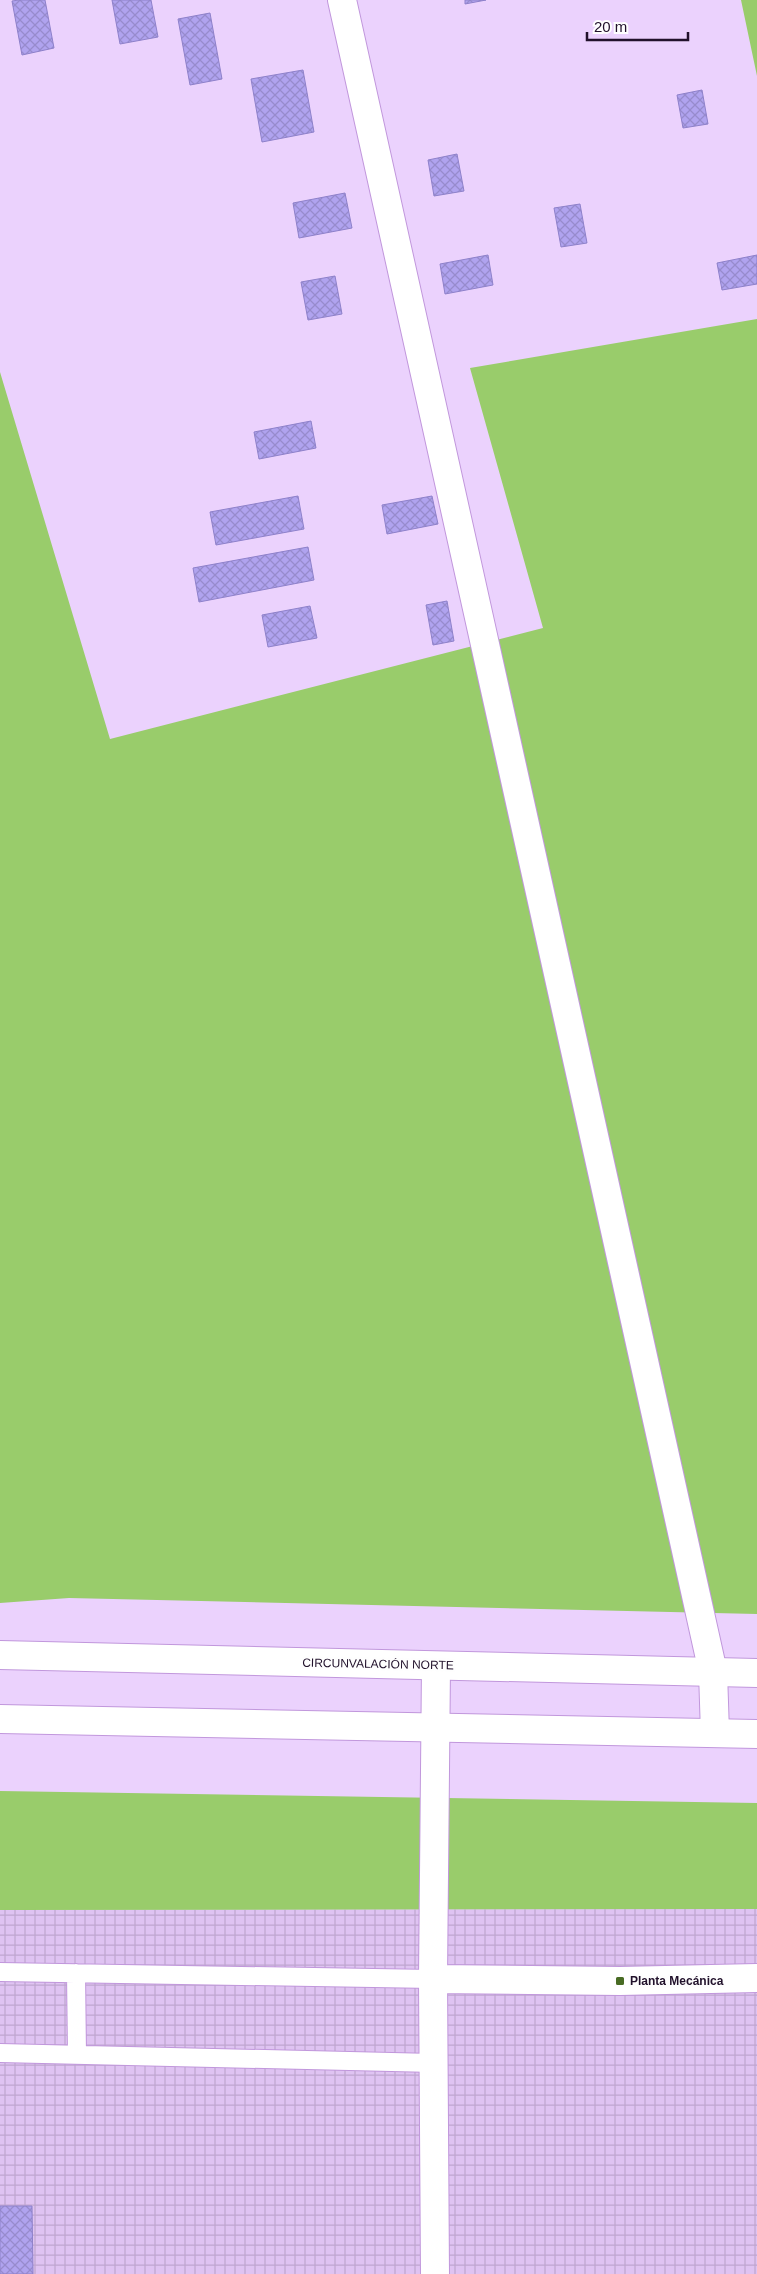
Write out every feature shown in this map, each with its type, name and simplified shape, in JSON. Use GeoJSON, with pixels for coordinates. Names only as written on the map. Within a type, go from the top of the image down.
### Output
{"type":"FeatureCollection","features":[{"type":"Feature","properties":{"kind":"main road"},"geometry":{"type":"LineString","coordinates":[[342,0],[712,1672],[715,1733]]}},
{"type":"Feature","properties":{"kind":"main road","name":"CIRCUNVALACIÓN NORTE"},"geometry":{"type":"LineString","coordinates":[[0,1655],[757,1673]]}},
{"type":"Feature","properties":{"kind":"main road"},"geometry":{"type":"LineString","coordinates":[[435,2274],[436,1666]]}},
{"type":"Feature","properties":{"kind":"main road"},"geometry":{"type":"LineString","coordinates":[[0,1719],[757,1734]]}},
{"type":"Feature","properties":{"kind":"main road"},"geometry":{"type":"LineString","coordinates":[[434,1979],[620,1981],[757,1978]]}},
{"type":"Feature","properties":{"kind":"lane"},"geometry":{"type":"LineString","coordinates":[[0,1972],[434,1979]]}},
{"type":"Feature","properties":{"kind":"lane"},"geometry":{"type":"LineString","coordinates":[[76,1974],[77,2054]]}},
{"type":"Feature","properties":{"kind":"lane"},"geometry":{"type":"LineString","coordinates":[[0,2053],[434,2063]]}},
{"type":"Feature","properties":{"kind":"shaded area"},"geometry":{"type":"Polygon","coordinates":[[[757,1909],[757,2274],[0,2274],[0,1910],[757,1909]]]}},
{"type":"Feature","properties":{"kind":"green space"},"geometry":{"type":"Polygon","coordinates":[[[741,0],[757,0],[757,76],[741,0]]]}},
{"type":"Feature","properties":{"kind":"green space"},"geometry":{"type":"Polygon","coordinates":[[[757,319],[757,1614],[69,1598],[0,1603],[0,372],[110,739],[543,628],[470,368],[757,319]]]}},
{"type":"Feature","properties":{"kind":"green space"},"geometry":{"type":"Polygon","coordinates":[[[0,1791],[757,1803],[757,1909],[0,1910],[0,1791]]]}},
{"type":"Feature","properties":{"kind":"building"},"geometry":{"type":"Polygon","coordinates":[[[45,0],[54,48],[22,55],[12,1],[45,0]]]}},
{"type":"Feature","properties":{"kind":"building"},"geometry":{"type":"Polygon","coordinates":[[[112,0],[151,0],[158,37],[120,44],[112,0]]]}},
{"type":"Feature","properties":{"kind":"building"},"geometry":{"type":"Polygon","coordinates":[[[465,0],[486,0],[465,4],[465,0]]]}},
{"type":"Feature","properties":{"kind":"building"},"geometry":{"type":"Polygon","coordinates":[[[210,13],[222,79],[190,85],[178,19],[210,13]]]}},
{"type":"Feature","properties":{"kind":"building"},"geometry":{"type":"Polygon","coordinates":[[[303,70],[314,132],[262,142],[251,79],[303,70]]]}},
{"type":"Feature","properties":{"kind":"building"},"geometry":{"type":"Polygon","coordinates":[[[702,90],[708,124],[683,128],[677,95],[702,90]]]}},
{"type":"Feature","properties":{"kind":"building"},"geometry":{"type":"Polygon","coordinates":[[[457,154],[464,191],[434,196],[428,160],[457,154]]]}},
{"type":"Feature","properties":{"kind":"building"},"geometry":{"type":"Polygon","coordinates":[[[345,193],[352,228],[299,238],[293,203],[345,193]]]}},
{"type":"Feature","properties":{"kind":"building"},"geometry":{"type":"Polygon","coordinates":[[[580,204],[587,243],[561,247],[554,208],[580,204]]]}},
{"type":"Feature","properties":{"kind":"building"},"geometry":{"type":"Polygon","coordinates":[[[488,255],[493,285],[445,294],[440,264],[488,255]]]}},
{"type":"Feature","properties":{"kind":"building"},"geometry":{"type":"Polygon","coordinates":[[[757,255],[757,284],[722,290],[717,263],[757,255]]]}},
{"type":"Feature","properties":{"kind":"building"},"geometry":{"type":"Polygon","coordinates":[[[335,276],[342,314],[308,320],[301,282],[335,276]]]}},
{"type":"Feature","properties":{"kind":"building"},"geometry":{"type":"Polygon","coordinates":[[[311,421],[316,448],[259,459],[254,432],[311,421]]]}},
{"type":"Feature","properties":{"kind":"building"},"geometry":{"type":"Polygon","coordinates":[[[298,496],[304,529],[216,545],[210,512],[298,496]]]}},
{"type":"Feature","properties":{"kind":"building"},"geometry":{"type":"Polygon","coordinates":[[[432,496],[438,524],[387,534],[382,505],[432,496]]]}},
{"type":"Feature","properties":{"kind":"building"},"geometry":{"type":"Polygon","coordinates":[[[308,547],[314,580],[199,602],[193,568],[308,547]]]}},
{"type":"Feature","properties":{"kind":"building"},"geometry":{"type":"Polygon","coordinates":[[[447,601],[454,641],[433,645],[426,605],[447,601]]]}},
{"type":"Feature","properties":{"kind":"building"},"geometry":{"type":"Polygon","coordinates":[[[310,606],[317,638],[268,647],[262,615],[310,606]]]}},
{"type":"Feature","properties":{"kind":"building"},"geometry":{"type":"Polygon","coordinates":[[[0,2206],[32,2206],[33,2274],[0,2274],[0,2206]]]}},
{"type":"Feature","properties":{"kind":"place","name":"Planta Mecánica"},"geometry":{"type":"Point","coordinates":[620,1981]}}]}
